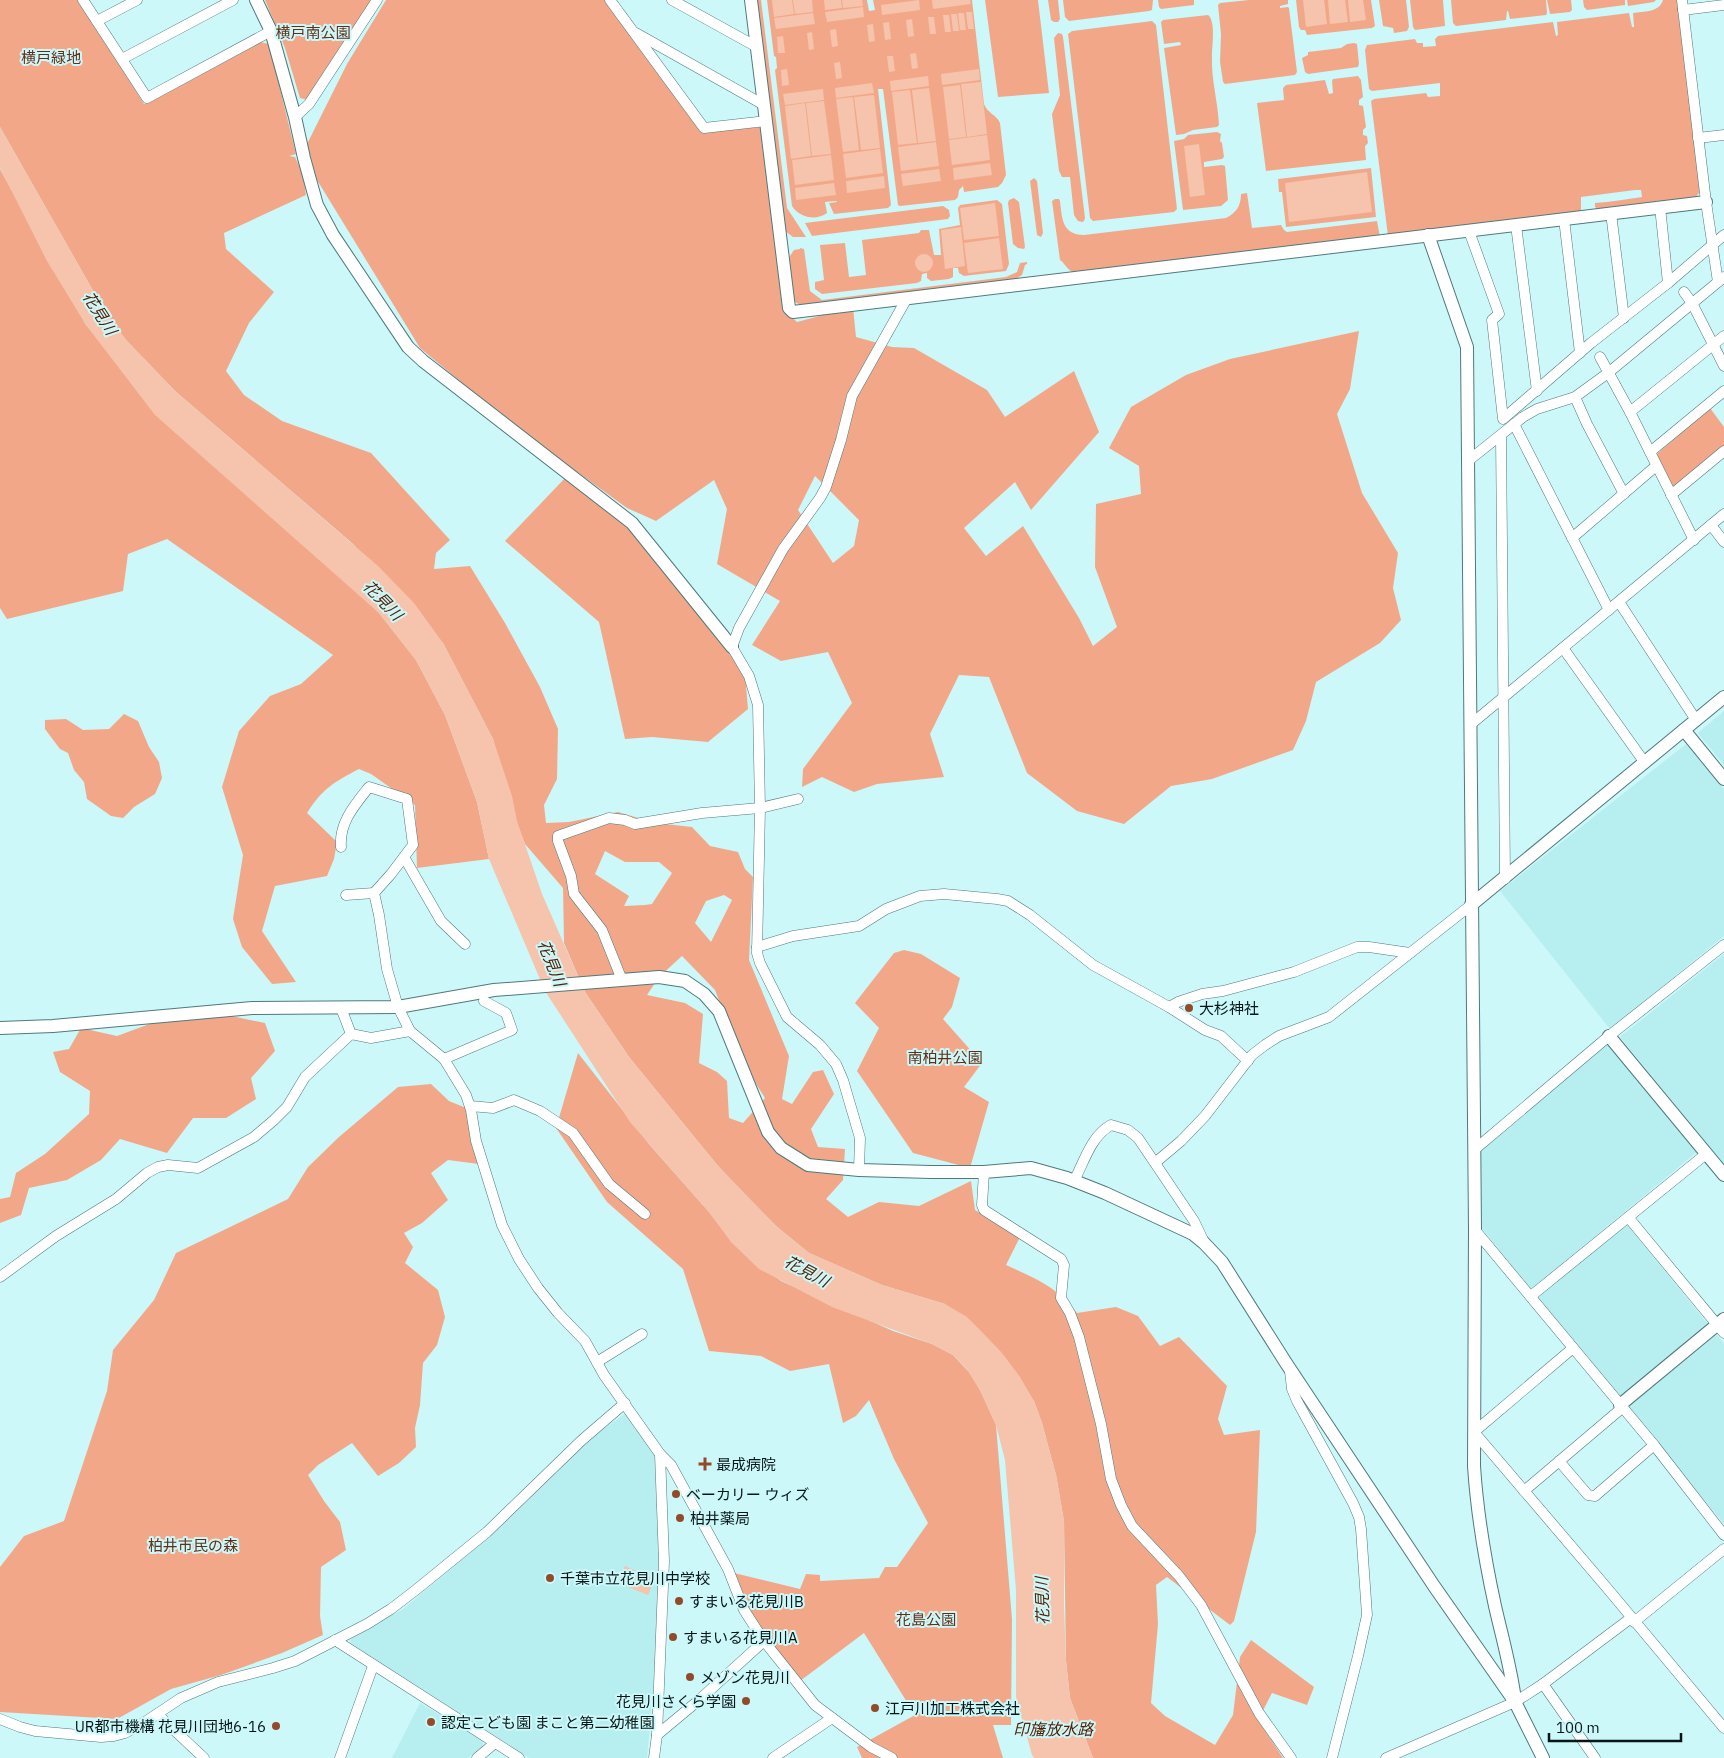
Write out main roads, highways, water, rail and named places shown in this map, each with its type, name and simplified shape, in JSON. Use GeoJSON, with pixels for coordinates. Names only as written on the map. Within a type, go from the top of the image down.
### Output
{"type":"FeatureCollection","features":[{"type":"Feature","properties":{"kind":"water"},"geometry":{"type":"Polygon","coordinates":[[[772,0],[792,0],[794,14],[774,17],[772,0]]]}},
{"type":"Feature","properties":{"kind":"water"},"geometry":{"type":"Polygon","coordinates":[[[793,0],[812,0],[813,12],[795,14],[793,0]]]}},
{"type":"Feature","properties":{"kind":"water"},"geometry":{"type":"Polygon","coordinates":[[[824,0],[841,0],[842,8],[825,10],[824,0]]]}},
{"type":"Feature","properties":{"kind":"water"},"geometry":{"type":"Polygon","coordinates":[[[842,0],[862,0],[863,6],[843,8],[842,0]]]}},
{"type":"Feature","properties":{"kind":"water"},"geometry":{"type":"Polygon","coordinates":[[[919,0],[920,10],[882,15],[881,5],[919,0]]]}},
{"type":"Feature","properties":{"kind":"water"},"geometry":{"type":"Polygon","coordinates":[[[932,0],[970,0],[971,4],[933,9],[932,0]]]}},
{"type":"Feature","properties":{"kind":"water"},"geometry":{"type":"Polygon","coordinates":[[[1303,0],[1324,0],[1327,24],[1306,27],[1303,0]]]}},
{"type":"Feature","properties":{"kind":"water"},"geometry":{"type":"Polygon","coordinates":[[[1328,0],[1345,0],[1348,22],[1330,24],[1328,0]]]}},
{"type":"Feature","properties":{"kind":"water"},"geometry":{"type":"Polygon","coordinates":[[[1348,0],[1363,0],[1366,20],[1350,22],[1348,0]]]}},
{"type":"Feature","properties":{"kind":"water"},"geometry":{"type":"Polygon","coordinates":[[[863,7],[864,17],[827,22],[825,12],[863,7]]]}},
{"type":"Feature","properties":{"kind":"water"},"geometry":{"type":"Polygon","coordinates":[[[966,12],[972,12],[974,29],[968,29],[966,12]]]}},
{"type":"Feature","properties":{"kind":"water"},"geometry":{"type":"Polygon","coordinates":[[[813,13],[815,24],[776,29],[774,18],[813,13]]]}},
{"type":"Feature","properties":{"kind":"water"},"geometry":{"type":"Polygon","coordinates":[[[958,13],[964,13],[966,30],[960,30],[958,13]]]}},
{"type":"Feature","properties":{"kind":"water"},"geometry":{"type":"Polygon","coordinates":[[[951,14],[957,14],[959,31],[953,31],[951,14]]]}},
{"type":"Feature","properties":{"kind":"water"},"geometry":{"type":"Polygon","coordinates":[[[943,15],[949,15],[951,32],[945,32],[943,15]]]}},
{"type":"Feature","properties":{"kind":"water"},"geometry":{"type":"Polygon","coordinates":[[[928,17],[934,17],[936,34],[930,34],[928,17]]]}},
{"type":"Feature","properties":{"kind":"water"},"geometry":{"type":"Polygon","coordinates":[[[912,19],[914,36],[908,37],[906,20],[912,19]]]}},
{"type":"Feature","properties":{"kind":"water"},"geometry":{"type":"Polygon","coordinates":[[[889,22],[891,39],[885,40],[883,23],[889,22]]]}},
{"type":"Feature","properties":{"kind":"water"},"geometry":{"type":"Polygon","coordinates":[[[873,24],[875,41],[869,42],[867,25],[873,24]]]}},
{"type":"Feature","properties":{"kind":"water"},"geometry":{"type":"Polygon","coordinates":[[[836,29],[838,46],[832,47],[830,30],[836,29]]]}},
{"type":"Feature","properties":{"kind":"water"},"geometry":{"type":"Polygon","coordinates":[[[812,32],[814,49],[809,50],[807,33],[812,32]]]}},
{"type":"Feature","properties":{"kind":"water"},"geometry":{"type":"Polygon","coordinates":[[[783,36],[785,53],[778,53],[777,37],[783,36]]]}},
{"type":"Feature","properties":{"kind":"water"},"geometry":{"type":"Polygon","coordinates":[[[916,53],[918,68],[912,69],[910,54],[916,53]]]}},
{"type":"Feature","properties":{"kind":"water"},"geometry":{"type":"Polygon","coordinates":[[[887,56],[893,56],[895,71],[889,72],[887,56]]]}},
{"type":"Feature","properties":{"kind":"water"},"geometry":{"type":"Polygon","coordinates":[[[840,62],[842,78],[836,79],[834,63],[840,62]]]}},
{"type":"Feature","properties":{"kind":"water"},"geometry":{"type":"Polygon","coordinates":[[[787,69],[789,85],[782,86],[781,70],[787,69]]]}},
{"type":"Feature","properties":{"kind":"water"},"geometry":{"type":"Polygon","coordinates":[[[979,69],[980,80],[942,85],[941,74],[979,69]]]}},
{"type":"Feature","properties":{"kind":"water"},"geometry":{"type":"Polygon","coordinates":[[[928,76],[929,86],[891,91],[890,81],[928,76]]]}},
{"type":"Feature","properties":{"kind":"water"},"geometry":{"type":"Polygon","coordinates":[[[981,82],[987,134],[967,137],[961,84],[981,82]]]}},
{"type":"Feature","properties":{"kind":"water"},"geometry":{"type":"Polygon","coordinates":[[[872,83],[874,93],[836,98],[835,88],[872,83]]]}},
{"type":"Feature","properties":{"kind":"water"},"geometry":{"type":"Polygon","coordinates":[[[960,85],[966,137],[949,139],[943,87],[960,85]]]}},
{"type":"Feature","properties":{"kind":"water"},"geometry":{"type":"Polygon","coordinates":[[[929,88],[936,141],[918,143],[912,90],[929,88]]]}},
{"type":"Feature","properties":{"kind":"water"},"geometry":{"type":"Polygon","coordinates":[[[823,89],[824,100],[785,105],[783,94],[823,89]]]}},
{"type":"Feature","properties":{"kind":"water"},"geometry":{"type":"Polygon","coordinates":[[[910,90],[917,143],[898,145],[892,92],[910,90]]]}},
{"type":"Feature","properties":{"kind":"water"},"geometry":{"type":"Polygon","coordinates":[[[874,95],[880,148],[861,150],[854,97],[874,95]]]}},
{"type":"Feature","properties":{"kind":"water"},"geometry":{"type":"Polygon","coordinates":[[[853,97],[859,150],[843,152],[836,99],[853,97]]]}},
{"type":"Feature","properties":{"kind":"water"},"geometry":{"type":"Polygon","coordinates":[[[824,101],[831,154],[812,156],[806,103],[824,101]]]}},
{"type":"Feature","properties":{"kind":"water"},"geometry":{"type":"Polygon","coordinates":[[[805,103],[811,156],[791,159],[785,106],[805,103]]]}},
{"type":"Feature","properties":{"kind":"water","name":"印旛放水路"},"geometry":{"type":"Polygon","coordinates":[[[0,127],[104,310],[126,340],[175,391],[378,566],[414,603],[443,643],[493,739],[512,796],[517,821],[542,894],[585,992],[629,1057],[718,1166],[776,1226],[809,1253],[882,1285],[945,1304],[967,1317],[1002,1353],[1020,1377],[1034,1401],[1056,1475],[1064,1521],[1064,1607],[1066,1661],[1070,1698],[1093,1758],[1034,1758],[1032,1755],[1016,1697],[1016,1590],[1005,1460],[996,1425],[980,1390],[966,1368],[953,1355],[932,1344],[832,1307],[759,1269],[731,1242],[709,1212],[630,1122],[545,991],[489,859],[477,802],[445,715],[416,660],[379,613],[155,415],[86,325],[47,261],[0,168],[0,127]]]}},
{"type":"Feature","properties":{"kind":"water"},"geometry":{"type":"Polygon","coordinates":[[[987,135],[990,160],[952,165],[949,140],[987,135]]]}},
{"type":"Feature","properties":{"kind":"water"},"geometry":{"type":"Polygon","coordinates":[[[936,142],[939,166],[901,171],[898,147],[936,142]]]}},
{"type":"Feature","properties":{"kind":"water"},"geometry":{"type":"Polygon","coordinates":[[[1199,144],[1205,195],[1190,197],[1184,146],[1199,144]]]}},
{"type":"Feature","properties":{"kind":"water"},"geometry":{"type":"Polygon","coordinates":[[[880,149],[883,173],[846,178],[843,154],[880,149]]]}},
{"type":"Feature","properties":{"kind":"water"},"geometry":{"type":"Polygon","coordinates":[[[831,155],[834,180],[795,185],[792,160],[831,155]]]}},
{"type":"Feature","properties":{"kind":"water"},"geometry":{"type":"Polygon","coordinates":[[[990,163],[992,175],[954,180],[953,168],[990,163]]]}},
{"type":"Feature","properties":{"kind":"water"},"geometry":{"type":"Polygon","coordinates":[[[939,169],[941,181],[903,186],[901,174],[939,169]]]}},
{"type":"Feature","properties":{"kind":"water"},"geometry":{"type":"Polygon","coordinates":[[[1367,172],[1372,212],[1289,222],[1285,183],[1367,172]]]}},
{"type":"Feature","properties":{"kind":"water"},"geometry":{"type":"Polygon","coordinates":[[[884,176],[885,188],[847,193],[846,181],[884,176]]]}},
{"type":"Feature","properties":{"kind":"water"},"geometry":{"type":"Polygon","coordinates":[[[834,183],[836,195],[796,200],[795,188],[834,183]]]}},
{"type":"Feature","properties":{"kind":"water"},"geometry":{"type":"Polygon","coordinates":[[[995,203],[999,236],[964,240],[960,208],[995,203]]]}},
{"type":"Feature","properties":{"kind":"water"},"geometry":{"type":"Polygon","coordinates":[[[961,227],[965,266],[945,269],[941,230],[961,227]]]}},
{"type":"Feature","properties":{"kind":"water"},"geometry":{"type":"Polygon","coordinates":[[[999,238],[1003,269],[968,273],[964,243],[999,238]]]}},
{"type":"Feature","properties":{"kind":"water"},"geometry":{"type":"Polygon","coordinates":[[[924,254],[930,257],[933,263],[930,269],[924,272],[918,269],[915,263],[918,257],[924,254]]]}},
{"type":"Feature","properties":{"kind":"water"},"geometry":{"type":"Polygon","coordinates":[[[625,1566],[655,1579],[648,1595],[618,1583],[625,1566]]]}},
{"type":"Feature","properties":{"kind":"place","name":"大杉神社"},"geometry":{"type":"Point","coordinates":[1189,1008]}},
{"type":"Feature","properties":{"kind":"place","name":"最成病院"},"geometry":{"type":"Point","coordinates":[705,1464]}},
{"type":"Feature","properties":{"kind":"place","name":"ベーカリー ウィズ"},"geometry":{"type":"Point","coordinates":[676,1494]}},
{"type":"Feature","properties":{"kind":"place","name":"柏井薬局"},"geometry":{"type":"Point","coordinates":[680,1518]}},
{"type":"Feature","properties":{"kind":"place","name":"千葉市立花見川中学校"},"geometry":{"type":"Point","coordinates":[550,1578]}},
{"type":"Feature","properties":{"kind":"place","name":"すまいる花見川B"},"geometry":{"type":"Point","coordinates":[679,1601]}},
{"type":"Feature","properties":{"kind":"place","name":"すまいる花見川A"},"geometry":{"type":"Point","coordinates":[673,1637]}},
{"type":"Feature","properties":{"kind":"place","name":"メゾン花見川"},"geometry":{"type":"Point","coordinates":[690,1677]}},
{"type":"Feature","properties":{"kind":"place","name":"花見川さくら学園"},"geometry":{"type":"Point","coordinates":[746,1701]}},
{"type":"Feature","properties":{"kind":"place","name":"江戸川加工株式会社"},"geometry":{"type":"Point","coordinates":[875,1708]}},
{"type":"Feature","properties":{"kind":"place","name":"認定こども園 まこと第二幼稚園"},"geometry":{"type":"Point","coordinates":[431,1722]}},
{"type":"Feature","properties":{"kind":"place","name":"UR都市機構 花見川団地6-16"},"geometry":{"type":"Point","coordinates":[276,1726]}},
{"type":"Feature","properties":{"kind":"park label","name":"横戸南公園"},"geometry":{"type":"Point","coordinates":[313,32]}},
{"type":"Feature","properties":{"kind":"park label","name":"横戸緑地"},"geometry":{"type":"Point","coordinates":[51,57]}},
{"type":"Feature","properties":{"kind":"park label","name":"南柏井公園"},"geometry":{"type":"Point","coordinates":[945,1057]}},
{"type":"Feature","properties":{"kind":"park label","name":"柏井市民の森"},"geometry":{"type":"Point","coordinates":[193,1545]}},
{"type":"Feature","properties":{"kind":"park label","name":"花島公園"},"geometry":{"type":"Point","coordinates":[926,1619]}},
{"type":"Feature","properties":{"kind":"water label","name":"花見川"},"geometry":{"type":"Point","coordinates":[100,313]}},
{"type":"Feature","properties":{"kind":"water label","name":"花見川"},"geometry":{"type":"Point","coordinates":[383,600]}},
{"type":"Feature","properties":{"kind":"water label","name":"花見川"},"geometry":{"type":"Point","coordinates":[552,963]}},
{"type":"Feature","properties":{"kind":"water label","name":"花見川"},"geometry":{"type":"Point","coordinates":[807,1271]}},
{"type":"Feature","properties":{"kind":"water label","name":"花見川"},"geometry":{"type":"Point","coordinates":[1042,1601]}}]}
